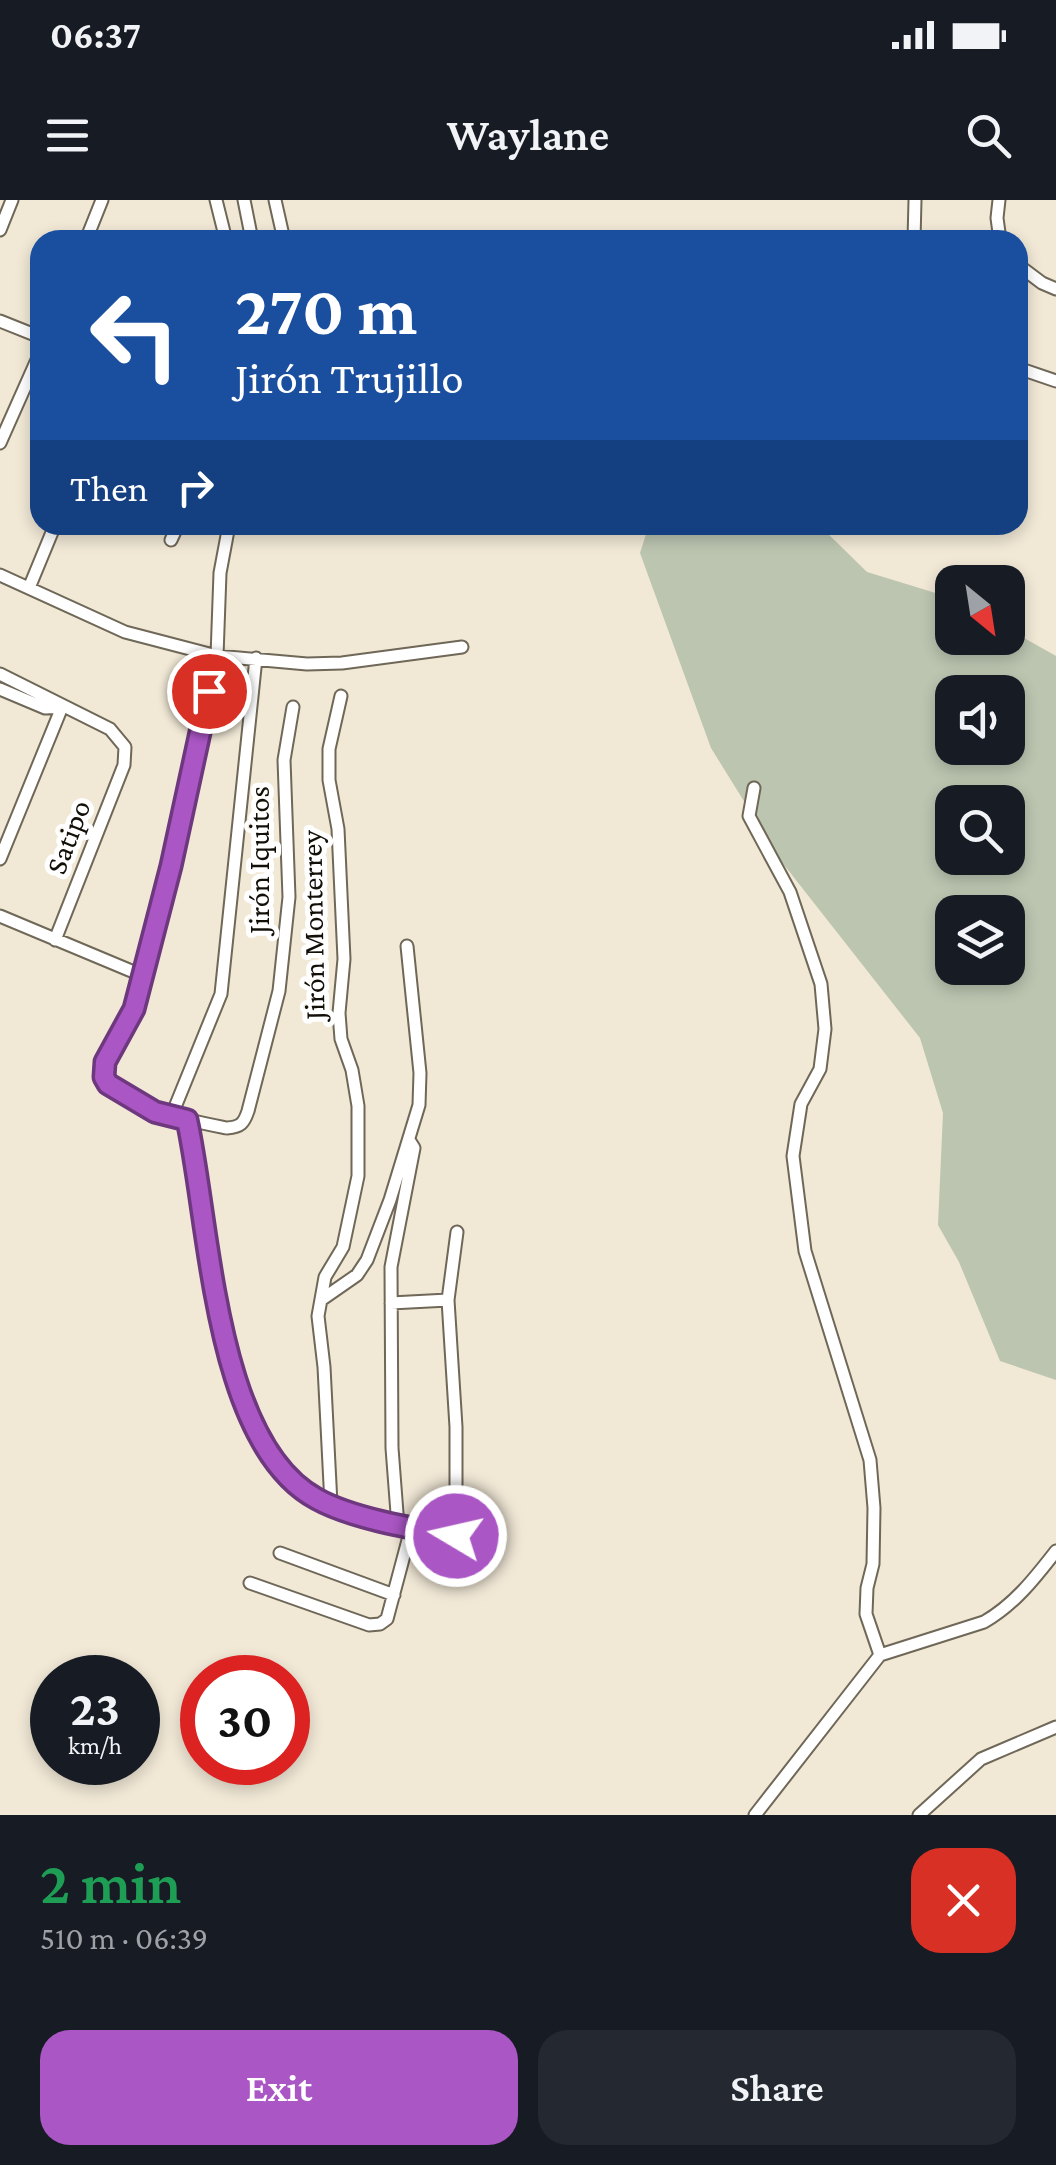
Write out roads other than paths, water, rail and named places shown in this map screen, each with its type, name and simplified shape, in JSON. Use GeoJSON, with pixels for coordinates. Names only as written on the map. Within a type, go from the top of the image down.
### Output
{"type":"FeatureCollection","features":[{"type":"Feature","properties":{"kind":"street"},"geometry":{"type":"LineString","coordinates":[[0,230],[12,200]]}},
{"type":"Feature","properties":{"kind":"street"},"geometry":{"type":"LineString","coordinates":[[90,230],[102,200]]}},
{"type":"Feature","properties":{"kind":"street"},"geometry":{"type":"LineString","coordinates":[[216,200],[224,230]]}},
{"type":"Feature","properties":{"kind":"street"},"geometry":{"type":"LineString","coordinates":[[244,200],[250,230]]}},
{"type":"Feature","properties":{"kind":"street"},"geometry":{"type":"LineString","coordinates":[[275,200],[282,230]]}},
{"type":"Feature","properties":{"kind":"street"},"geometry":{"type":"LineString","coordinates":[[914,230],[915,200]]}},
{"type":"Feature","properties":{"kind":"street"},"geometry":{"type":"LineString","coordinates":[[998,230],[999,200]]}},
{"type":"Feature","properties":{"kind":"street"},"geometry":{"type":"LineString","coordinates":[[1028,272],[1056,288]]}},
{"type":"Feature","properties":{"kind":"street"},"geometry":{"type":"LineString","coordinates":[[0,320],[30,333]]}},
{"type":"Feature","properties":{"kind":"street"},"geometry":{"type":"LineString","coordinates":[[1028,371],[1056,380]]}},
{"type":"Feature","properties":{"kind":"street"},"geometry":{"type":"LineString","coordinates":[[0,443],[30,376]]}},
{"type":"Feature","properties":{"kind":"street"},"geometry":{"type":"LineString","coordinates":[[28,588],[51,535]]}},
{"type":"Feature","properties":{"kind":"street"},"geometry":{"type":"LineString","coordinates":[[171,540],[173,535]]}},
{"type":"Feature","properties":{"kind":"street"},"geometry":{"type":"LineString","coordinates":[[226,535],[220,573],[217,656],[171,866],[134,1009],[105,1062],[104,1077],[108,1084],[155,1112],[187,1120],[222,1326],[240,1398],[253,1429],[285,1472],[316,1499],[404,1528],[456,1536],[456,1428],[448,1300],[457,1232]]}},
{"type":"Feature","properties":{"kind":"street"},"geometry":{"type":"LineString","coordinates":[[0,576],[125,632],[217,656],[342,663],[462,647]]}},
{"type":"Feature","properties":{"kind":"street"},"geometry":{"type":"LineString","coordinates":[[171,1117],[221,994],[256,658]]}},
{"type":"Feature","properties":{"kind":"street"},"geometry":{"type":"LineString","coordinates":[[0,674],[50,697],[62,707]]}},
{"type":"Feature","properties":{"kind":"street"},"geometry":{"type":"LineString","coordinates":[[0,689],[44,708],[62,707]]}},
{"type":"Feature","properties":{"kind":"street","name":"Jirón Monterrey"},"geometry":{"type":"LineString","coordinates":[[331,1504],[318,1316],[325,1277],[343,1247],[358,1176],[358,1106],[339,1013],[343,940],[338,828],[329,780],[330,749],[340,696]]}},
{"type":"Feature","properties":{"kind":"street"},"geometry":{"type":"LineString","coordinates":[[0,859],[62,707]]}},
{"type":"Feature","properties":{"kind":"street","name":"Satipo"},"geometry":{"type":"LineString","coordinates":[[55,940],[126,753],[123,742],[110,730],[62,707]]}},
{"type":"Feature","properties":{"kind":"street","name":"Jirón Iquitos"},"geometry":{"type":"LineString","coordinates":[[187,1120],[238,1127],[244,1122],[280,991],[289,897],[284,760],[292,707]]}},
{"type":"Feature","properties":{"kind":"street"},"geometry":{"type":"LineString","coordinates":[[754,788],[749,816],[790,892],[822,984],[825,1028],[820,1069],[800,1104],[792,1156],[805,1250],[870,1460],[873,1564],[866,1588],[866,1614],[880,1656]]}},
{"type":"Feature","properties":{"kind":"street"},"geometry":{"type":"LineString","coordinates":[[0,916],[140,975]]}},
{"type":"Feature","properties":{"kind":"street"},"geometry":{"type":"LineString","coordinates":[[321,1300],[357,1275],[367,1260],[419,1105],[420,1073],[407,946]]}},
{"type":"Feature","properties":{"kind":"street"},"geometry":{"type":"LineString","coordinates":[[250,1583],[369,1626],[386,1618],[394,1595],[404,1528],[392,1448],[391,1267],[414,1148],[410,1140]]}},
{"type":"Feature","properties":{"kind":"street"},"geometry":{"type":"LineString","coordinates":[[391,1303],[448,1300]]}},
{"type":"Feature","properties":{"kind":"street"},"geometry":{"type":"LineString","coordinates":[[755,1815],[880,1656],[984,1622],[1000,1613],[1056,1551]]}},
{"type":"Feature","properties":{"kind":"street"},"geometry":{"type":"LineString","coordinates":[[280,1553],[394,1595]]}},
{"type":"Feature","properties":{"kind":"street"},"geometry":{"type":"LineString","coordinates":[[919,1815],[981,1759],[1056,1727]]}}]}
